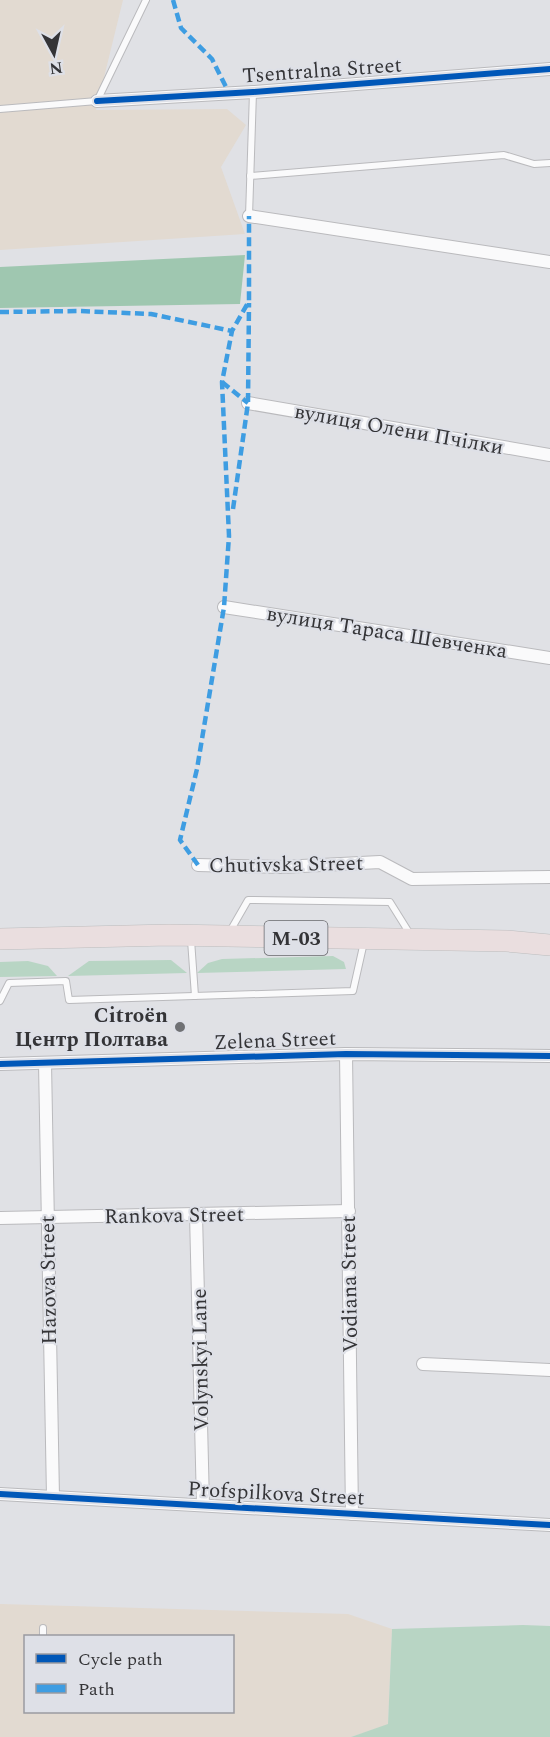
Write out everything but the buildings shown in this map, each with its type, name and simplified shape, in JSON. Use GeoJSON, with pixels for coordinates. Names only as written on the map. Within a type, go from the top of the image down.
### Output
{"type":"FeatureCollection","features":[{"type":"Feature","properties":{"kind":"highway","name":"М-03"},"geometry":{"type":"LineString","coordinates":[[0,939],[226,936],[550,945]]}},
{"type":"Feature","properties":{"kind":"street","name":"Tsentralna Street"},"geometry":{"type":"LineString","coordinates":[[97,101],[253,92],[550,69]]}},
{"type":"Feature","properties":{"kind":"street"},"geometry":{"type":"LineString","coordinates":[[249,216],[550,262]]}},
{"type":"Feature","properties":{"kind":"street","name":"вулиця Олени Пчілки"},"geometry":{"type":"LineString","coordinates":[[248,403],[550,455]]}},
{"type":"Feature","properties":{"kind":"street","name":"вулиця Тараса Шевченка"},"geometry":{"type":"LineString","coordinates":[[225,608],[550,658]]}},
{"type":"Feature","properties":{"kind":"street","name":"Chutivska Street"},"geometry":{"type":"LineString","coordinates":[[198,865],[282,867],[380,862],[412,879],[550,877]]}},
{"type":"Feature","properties":{"kind":"street","name":"Zelena Street"},"geometry":{"type":"LineString","coordinates":[[0,1064],[346,1054],[550,1056]]}},
{"type":"Feature","properties":{"kind":"street","name":"Vodiana Street"},"geometry":{"type":"LineString","coordinates":[[346,1054],[352,1514]]}},
{"type":"Feature","properties":{"kind":"street","name":"Hazova Street"},"geometry":{"type":"LineString","coordinates":[[45,1063],[53,1497]]}},
{"type":"Feature","properties":{"kind":"street","name":"Rankova Street"},"geometry":{"type":"LineString","coordinates":[[0,1218],[349,1211]]}},
{"type":"Feature","properties":{"kind":"street","name":"Volynskyi Lane"},"geometry":{"type":"LineString","coordinates":[[196,1214],[203,1505]]}},
{"type":"Feature","properties":{"kind":"street"},"geometry":{"type":"LineString","coordinates":[[423,1364],[550,1370]]}},
{"type":"Feature","properties":{"kind":"street","name":"Profspilkova Street"},"geometry":{"type":"LineString","coordinates":[[0,1494],[550,1524]]}},
{"type":"Feature","properties":{"kind":"lane"},"geometry":{"type":"LineString","coordinates":[[0,109],[97,101],[146,0]]}},
{"type":"Feature","properties":{"kind":"lane"},"geometry":{"type":"LineString","coordinates":[[249,216],[253,92]]}},
{"type":"Feature","properties":{"kind":"lane"},"geometry":{"type":"LineString","coordinates":[[250,176],[504,155],[534,164],[550,163]]}},
{"type":"Feature","properties":{"kind":"lane"},"geometry":{"type":"LineString","coordinates":[[226,936],[248,900],[390,902],[413,940]]}},
{"type":"Feature","properties":{"kind":"lane"},"geometry":{"type":"LineString","coordinates":[[191,936],[195,996]]}},
{"type":"Feature","properties":{"kind":"lane"},"geometry":{"type":"LineString","coordinates":[[0,1001],[9,983],[66,981],[69,1000],[353,991],[365,939]]}},
{"type":"Feature","properties":{"kind":"lane"},"geometry":{"type":"LineString","coordinates":[[43,1628],[43,1635]]}},
{"type":"Feature","properties":{"kind":"shaded area"},"geometry":{"type":"Polygon","coordinates":[[[0,0],[123,0],[96,110],[227,109],[246,125],[221,167],[245,234],[0,250],[0,0]]]}},
{"type":"Feature","properties":{"kind":"shaded area"},"geometry":{"type":"Polygon","coordinates":[[[0,1604],[348,1614],[392,1629],[388,1725],[351,1737],[0,1737],[0,1604]]]}},
{"type":"Feature","properties":{"kind":"green space"},"geometry":{"type":"Polygon","coordinates":[[[245,255],[240,304],[0,308],[0,267],[245,255]]]}},
{"type":"Feature","properties":{"kind":"green space"},"geometry":{"type":"Polygon","coordinates":[[[333,956],[344,962],[346,969],[197,973],[208,963],[222,959],[333,956]]]}},
{"type":"Feature","properties":{"kind":"green space"},"geometry":{"type":"Polygon","coordinates":[[[171,960],[187,973],[68,976],[89,961],[171,960]]]}},
{"type":"Feature","properties":{"kind":"green space"},"geometry":{"type":"Polygon","coordinates":[[[28,961],[48,966],[57,976],[0,977],[0,962],[28,961]]]}},
{"type":"Feature","properties":{"kind":"green space"},"geometry":{"type":"Polygon","coordinates":[[[550,1626],[550,1737],[351,1737],[388,1724],[392,1629],[550,1626]]]}},
{"type":"Feature","properties":{"kind":"marked path"},"geometry":{"type":"LineString","coordinates":[[173,0],[181,28],[212,59],[229,93]]}},
{"type":"Feature","properties":{"kind":"marked path"},"geometry":{"type":"LineString","coordinates":[[198,865],[180,840],[197,769],[224,607],[229,536],[222,382],[232,331],[249,301],[249,216]]}},
{"type":"Feature","properties":{"kind":"marked path"},"geometry":{"type":"LineString","coordinates":[[233,509],[248,403],[249,303]]}},
{"type":"Feature","properties":{"kind":"marked path"},"geometry":{"type":"LineString","coordinates":[[0,312],[79,311],[151,314],[232,331]]}},
{"type":"Feature","properties":{"kind":"marked path"},"geometry":{"type":"LineString","coordinates":[[222,382],[248,403]]}},
{"type":"Feature","properties":{"kind":"cycle path"},"geometry":{"type":"LineString","coordinates":[[97,101],[253,92],[550,69]]}},
{"type":"Feature","properties":{"kind":"cycle path"},"geometry":{"type":"LineString","coordinates":[[0,1064],[346,1054],[550,1056]]}},
{"type":"Feature","properties":{"kind":"cycle path"},"geometry":{"type":"LineString","coordinates":[[0,1494],[550,1525]]}},
{"type":"Feature","properties":{"kind":"place","name":"Citroën Центр Полтава"},"geometry":{"type":"Point","coordinates":[180,1027]}}]}
